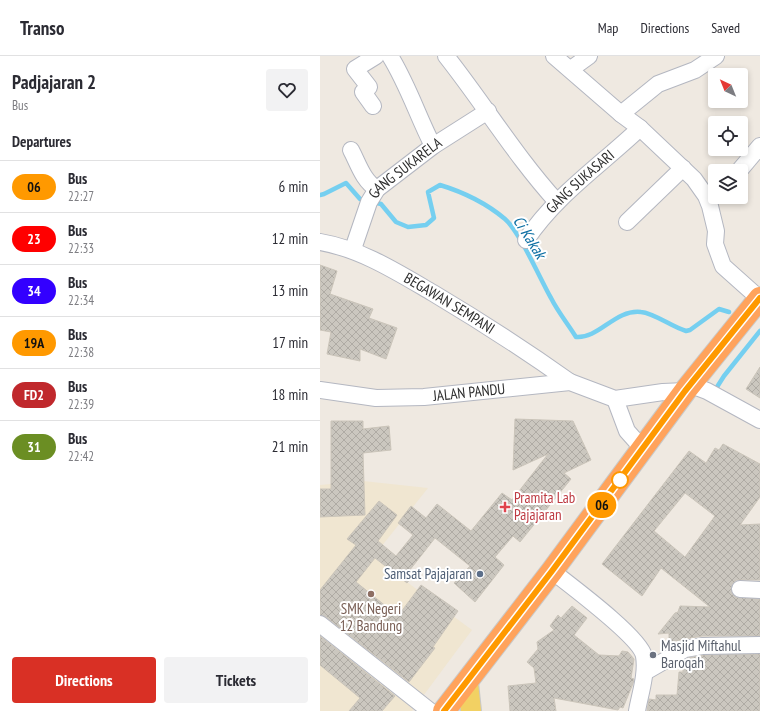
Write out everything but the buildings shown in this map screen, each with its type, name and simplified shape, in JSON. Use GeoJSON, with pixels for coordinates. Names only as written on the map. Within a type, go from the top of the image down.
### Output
{"type":"FeatureCollection","features":[{"type":"Feature","properties":{"kind":"highway"},"geometry":{"type":"LineString","coordinates":[[444,711],[468,683],[688,388],[760,298]]}},
{"type":"Feature","properties":{"kind":"main road"},"geometry":{"type":"LineString","coordinates":[[468,683],[471,711]]}},
{"type":"Feature","properties":{"kind":"street"},"geometry":{"type":"LineString","coordinates":[[373,106],[363,92],[369,87],[355,69],[376,56]]}},
{"type":"Feature","properties":{"kind":"street"},"geometry":{"type":"LineString","coordinates":[[390,56],[402,75],[420,120],[433,146]]}},
{"type":"Feature","properties":{"kind":"street"},"geometry":{"type":"LineString","coordinates":[[446,56],[488,111],[518,154],[557,202]]}},
{"type":"Feature","properties":{"kind":"street"},"geometry":{"type":"LineString","coordinates":[[554,56],[571,69],[621,114],[640,128],[694,179],[706,196],[713,215],[715,244],[723,266],[760,298]]}},
{"type":"Feature","properties":{"kind":"street"},"geometry":{"type":"LineString","coordinates":[[571,69],[589,56]]}},
{"type":"Feature","properties":{"kind":"street"},"geometry":{"type":"LineString","coordinates":[[621,114],[658,84],[695,70],[716,56]]}},
{"type":"Feature","properties":{"kind":"street","name":"GANG SUKARELA"},"geometry":{"type":"LineString","coordinates":[[353,250],[374,194],[433,146],[488,111]]}},
{"type":"Feature","properties":{"kind":"street","name":"GANG SUKASARI"},"geometry":{"type":"LineString","coordinates":[[526,240],[544,215],[557,202],[640,128]]}},
{"type":"Feature","properties":{"kind":"street"},"geometry":{"type":"LineString","coordinates":[[745,164],[760,146]]}},
{"type":"Feature","properties":{"kind":"street"},"geometry":{"type":"LineString","coordinates":[[351,150],[362,173],[372,186],[374,194]]}},
{"type":"Feature","properties":{"kind":"street"},"geometry":{"type":"LineString","coordinates":[[627,222],[683,168]]}},
{"type":"Feature","properties":{"kind":"street","name":"BEGAWAN SEMPANI"},"geometry":{"type":"LineString","coordinates":[[320,242],[353,250],[411,280],[481,321],[570,382]]}},
{"type":"Feature","properties":{"kind":"street","name":"JALAN PANDU"},"geometry":{"type":"LineString","coordinates":[[320,390],[376,398],[424,397],[570,382],[615,399],[688,388]]}},
{"type":"Feature","properties":{"kind":"street"},"geometry":{"type":"LineString","coordinates":[[688,388],[708,392],[760,420]]}},
{"type":"Feature","properties":{"kind":"street"},"geometry":{"type":"LineString","coordinates":[[615,399],[627,430],[643,450]]}},
{"type":"Feature","properties":{"kind":"street"},"geometry":{"type":"LineString","coordinates":[[552,571],[630,636],[644,655],[645,672],[637,711]]}},
{"type":"Feature","properties":{"kind":"street"},"geometry":{"type":"LineString","coordinates":[[740,589],[760,590]]}},
{"type":"Feature","properties":{"kind":"street"},"geometry":{"type":"LineString","coordinates":[[320,624],[430,711]]}},
{"type":"Feature","properties":{"kind":"street"},"geometry":{"type":"LineString","coordinates":[[645,672],[685,649],[702,646],[760,645]]}},
{"type":"Feature","properties":{"kind":"shaded area","name":"SMK Negeri 12 Bandung"},"geometry":{"type":"Polygon","coordinates":[[[363,481],[428,488],[373,557],[472,630],[412,711],[320,711],[320,485],[363,481]]]}},
{"type":"Feature","properties":{"kind":"waterway","name":"Ci Kakak"},"geometry":{"type":"LineString","coordinates":[[320,195],[346,183],[360,199],[366,200]]}},
{"type":"Feature","properties":{"kind":"waterway","name":"Ci Kakak"},"geometry":{"type":"LineString","coordinates":[[373,202],[381,204],[396,222],[408,227],[426,225],[434,218],[428,192],[440,185],[466,195],[490,208],[511,225],[530,256],[554,303],[576,337],[592,334],[615,319],[632,312],[646,313],[686,331],[690,330],[719,309],[729,312]]}},
{"type":"Feature","properties":{"kind":"waterway"},"geometry":{"type":"LineString","coordinates":[[719,392],[717,387],[724,376],[760,331]]}},
{"type":"Feature","properties":{"kind":"bus line","name":"06"},"geometry":{"type":"LineString","coordinates":[[444,711],[468,683],[685,391],[760,298]]}},
{"type":"Feature","properties":{"kind":"place","name":"Pramita Lab Pajajaran"},"geometry":{"type":"Point","coordinates":[505,507]}},
{"type":"Feature","properties":{"kind":"place","name":"Samsat Pajajaran"},"geometry":{"type":"Point","coordinates":[480,574]}},
{"type":"Feature","properties":{"kind":"place","name":"SMK Negeri 12 Bandung"},"geometry":{"type":"Point","coordinates":[371,594]}},
{"type":"Feature","properties":{"kind":"place","name":"Masjid Miftahul Baroqah"},"geometry":{"type":"Point","coordinates":[653,655]}}]}
